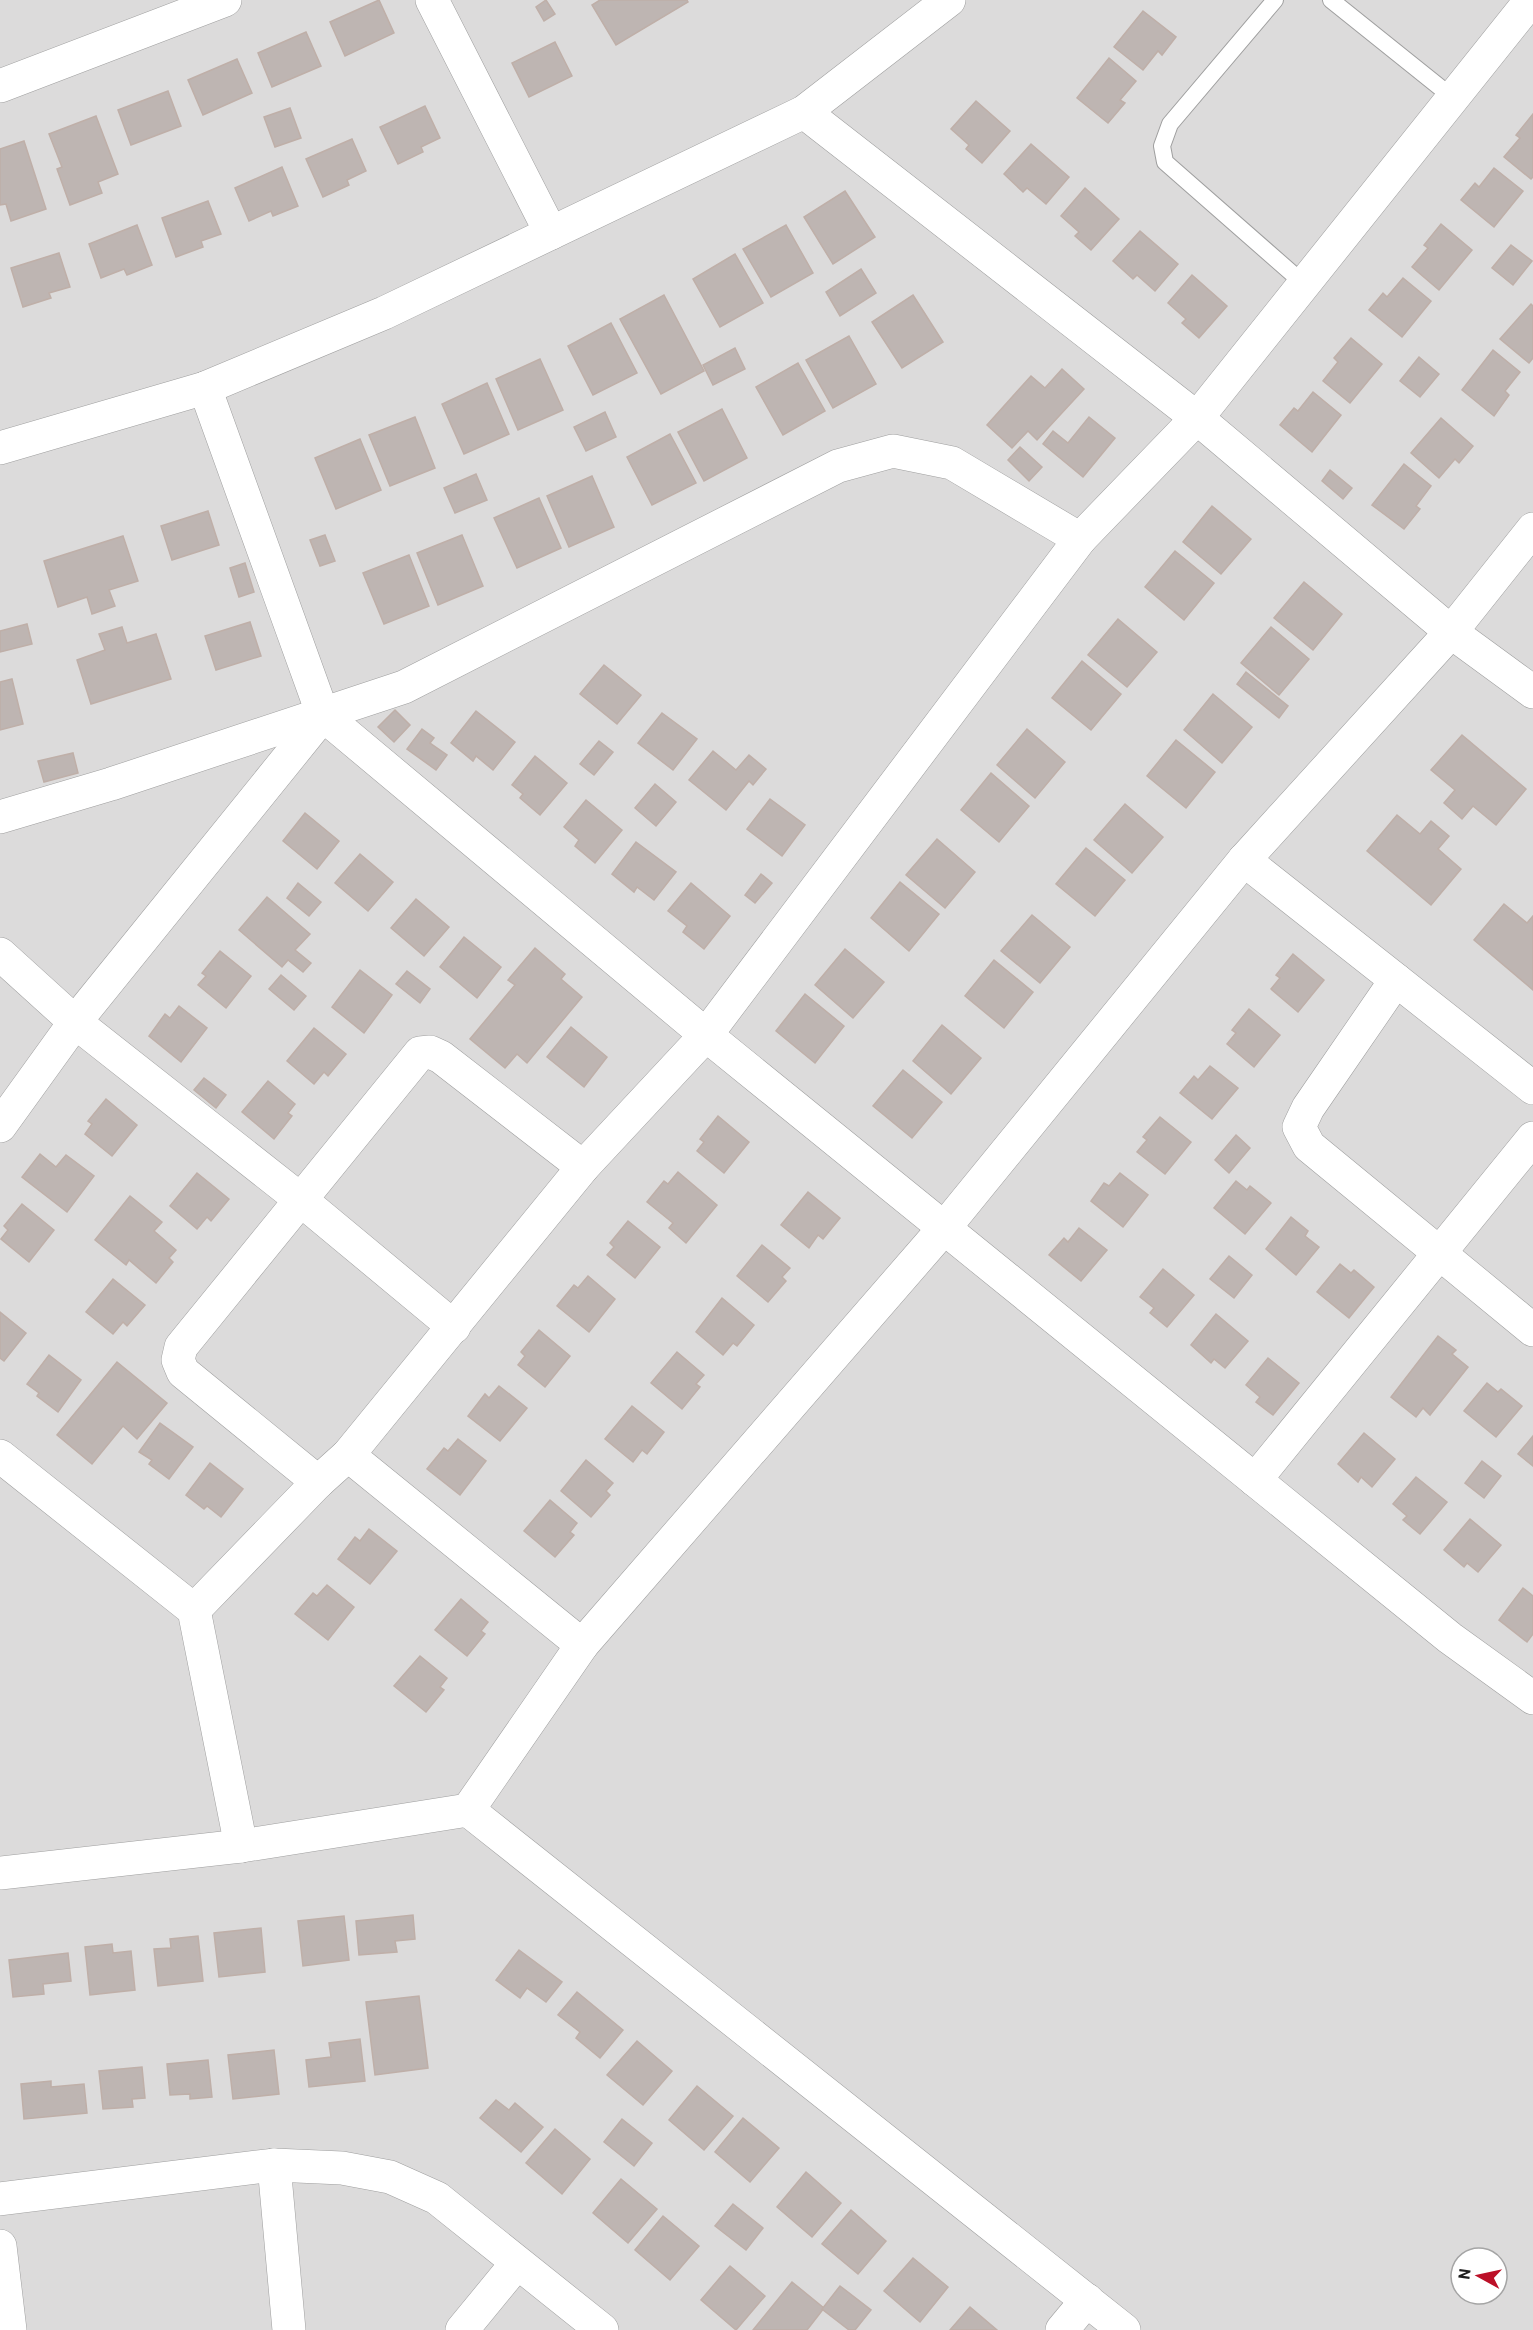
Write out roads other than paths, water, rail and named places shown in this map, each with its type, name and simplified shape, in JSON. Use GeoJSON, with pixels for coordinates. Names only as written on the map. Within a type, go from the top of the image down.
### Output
{"type":"FeatureCollection","features":[{"type":"Feature","properties":{"kind":"street"},"geometry":{"type":"LineString","coordinates":[[0,86],[225,0]]}},
{"type":"Feature","properties":{"kind":"street"},"geometry":{"type":"LineString","coordinates":[[432,0],[551,233]]}},
{"type":"Feature","properties":{"kind":"street"},"geometry":{"type":"LineString","coordinates":[[0,448],[205,388],[384,313],[804,112],[949,0]]}},
{"type":"Feature","properties":{"kind":"street"},"geometry":{"type":"LineString","coordinates":[[194,1610],[318,1482],[348,1455],[583,1167],[706,1035],[1080,539],[1197,418],[1531,0]]}},
{"type":"Feature","properties":{"kind":"street"},"geometry":{"type":"LineString","coordinates":[[804,112],[1197,418],[1451,632],[1533,692]]}},
{"type":"Feature","properties":{"kind":"street"},"geometry":{"type":"LineString","coordinates":[[205,388],[323,715],[706,1035],[1450,1638],[1533,1698]]}},
{"type":"Feature","properties":{"kind":"street"},"geometry":{"type":"LineString","coordinates":[[0,817],[111,784],[404,687],[838,466],[893,451],[952,463],[1080,539]]}},
{"type":"Feature","properties":{"kind":"street"},"geometry":{"type":"LineString","coordinates":[[0,1873],[241,1846],[468,1810],[582,1645],[945,1227],[1244,860],[1451,632],[1533,530]]}},
{"type":"Feature","properties":{"kind":"street"},"geometry":{"type":"LineString","coordinates":[[0,1126],[75,1022],[323,715]]}},
{"type":"Feature","properties":{"kind":"street"},"geometry":{"type":"LineString","coordinates":[[1244,860],[1533,1088]]}},
{"type":"Feature","properties":{"kind":"street"},"geometry":{"type":"LineString","coordinates":[[0,954],[75,1022],[301,1200],[454,1327]]}},
{"type":"Feature","properties":{"kind":"street"},"geometry":{"type":"LineString","coordinates":[[1396,980],[1308,1108],[1299,1127],[1309,1146],[1533,1330]]}},
{"type":"Feature","properties":{"kind":"street"},"geometry":{"type":"LineString","coordinates":[[318,1482],[183,1372],[178,1360],[181,1347],[420,1053],[430,1052],[441,1057],[583,1167]]}},
{"type":"Feature","properties":{"kind":"street"},"geometry":{"type":"LineString","coordinates":[[1255,1480],[1533,1138]]}},
{"type":"Feature","properties":{"kind":"street"},"geometry":{"type":"LineString","coordinates":[[348,1455],[582,1645]]}},
{"type":"Feature","properties":{"kind":"street"},"geometry":{"type":"LineString","coordinates":[[0,1456],[194,1610],[241,1846]]}},
{"type":"Feature","properties":{"kind":"street"},"geometry":{"type":"LineString","coordinates":[[468,1810],[1124,2330]]}},
{"type":"Feature","properties":{"kind":"street"},"geometry":{"type":"LineString","coordinates":[[274,2165],[289,2330]]}},
{"type":"Feature","properties":{"kind":"street"},"geometry":{"type":"LineString","coordinates":[[0,2199],[274,2165],[342,2168],[390,2176],[437,2198],[602,2330]]}},
{"type":"Feature","properties":{"kind":"street"},"geometry":{"type":"LineString","coordinates":[[0,2246],[10,2330]]}},
{"type":"Feature","properties":{"kind":"street"},"geometry":{"type":"LineString","coordinates":[[462,2330],[517,2263]]}},
{"type":"Feature","properties":{"kind":"street"},"geometry":{"type":"LineString","coordinates":[[1062,2330],[1088,2300]]}},
{"type":"Feature","properties":{"kind":"lane"},"geometry":{"type":"LineString","coordinates":[[1275,0],[1170,124],[1162,146],[1165,162],[1303,283]]}},
{"type":"Feature","properties":{"kind":"lane"},"geometry":{"type":"LineString","coordinates":[[1331,0],[1452,97]]}}]}
